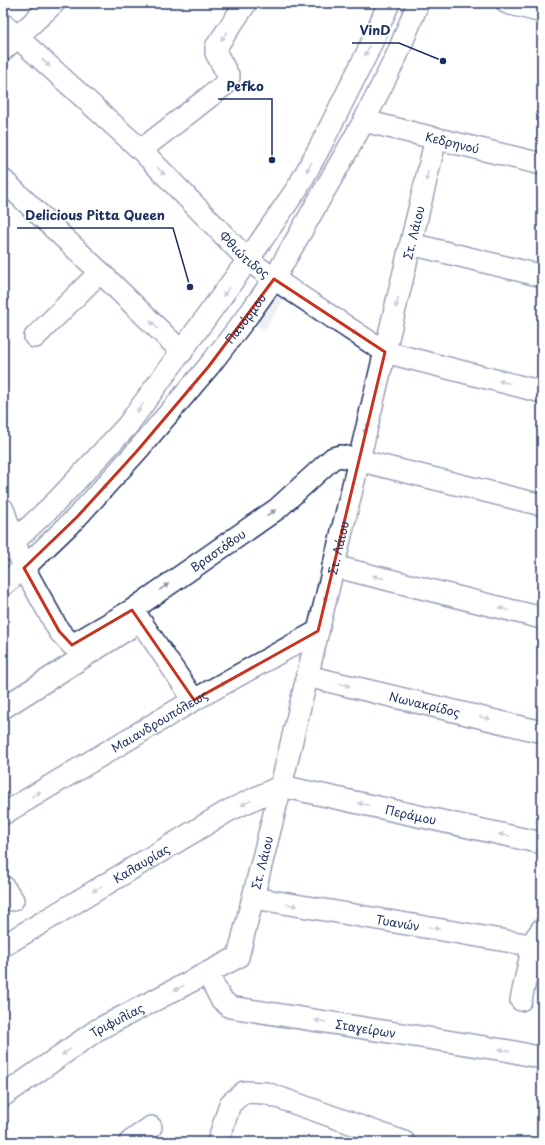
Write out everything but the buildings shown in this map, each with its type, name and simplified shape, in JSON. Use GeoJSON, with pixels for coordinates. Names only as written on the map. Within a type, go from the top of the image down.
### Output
{"type":"FeatureCollection","features":[{"type":"Feature","properties":{"kind":"street"},"geometry":{"type":"LineString","coordinates":[[8,37],[54,3]]}},
{"type":"Feature","properties":{"kind":"street"},"geometry":{"type":"LineString","coordinates":[[141,150],[227,83],[229,78],[216,52],[216,47],[246,3]]}},
{"type":"Feature","properties":{"kind":"street"},"geometry":{"type":"LineString","coordinates":[[9,547],[58,500],[127,426],[248,260],[298,187],[321,145],[367,53],[389,3]]}},
{"type":"Feature","properties":{"kind":"street","name":"Πανόρμου"},"geometry":{"type":"LineString","coordinates":[[3,585],[24,568],[77,517],[136,451],[209,366],[274,279],[364,121],[397,55],[418,3]]}},
{"type":"Feature","properties":{"kind":"street"},"geometry":{"type":"LineString","coordinates":[[507,3],[542,12]]}},
{"type":"Feature","properties":{"kind":"street","name":"Φθιώτιδος"},"geometry":{"type":"LineString","coordinates":[[8,37],[141,150],[248,260],[274,279],[385,352],[542,392]]}},
{"type":"Feature","properties":{"kind":"street","name":"Κεδρηνού"},"geometry":{"type":"LineString","coordinates":[[364,121],[542,164]]}},
{"type":"Feature","properties":{"kind":"street","name":"Στ. Λάιου"},"geometry":{"type":"LineString","coordinates":[[238,957],[254,898],[436,138]]}},
{"type":"Feature","properties":{"kind":"street"},"geometry":{"type":"LineString","coordinates":[[3,180],[182,352]]}},
{"type":"Feature","properties":{"kind":"street"},"geometry":{"type":"LineString","coordinates":[[410,244],[542,276]]}},
{"type":"Feature","properties":{"kind":"street"},"geometry":{"type":"LineString","coordinates":[[35,337],[100,272]]}},
{"type":"Feature","properties":{"kind":"street","name":"Βραστόβου"},"geometry":{"type":"LineString","coordinates":[[3,708],[136,615],[277,509],[333,458],[341,456],[542,505]]}},
{"type":"Feature","properties":{"kind":"street"},"geometry":{"type":"LineString","coordinates":[[3,509],[9,547],[24,568]]}},
{"type":"Feature","properties":{"kind":"street"},"geometry":{"type":"LineString","coordinates":[[333,566],[542,618]]}},
{"type":"Feature","properties":{"kind":"street","name":"Βραστόβου"},"geometry":{"type":"LineString","coordinates":[[24,568],[59,631],[72,645],[136,615]]}},
{"type":"Feature","properties":{"kind":"street"},"geometry":{"type":"LineString","coordinates":[[136,615],[194,700]]}},
{"type":"Feature","properties":{"kind":"street","name":"Μαιανδρουπόλεως"},"geometry":{"type":"LineString","coordinates":[[3,814],[194,700],[318,631]]}},
{"type":"Feature","properties":{"kind":"street","name":"Νωνακρίδος"},"geometry":{"type":"LineString","coordinates":[[307,676],[542,732]]}},
{"type":"Feature","properties":{"kind":"street","name":"Περάμου"},"geometry":{"type":"LineString","coordinates":[[281,786],[542,843]]}},
{"type":"Feature","properties":{"kind":"street","name":"Καλαυρίας"},"geometry":{"type":"LineString","coordinates":[[3,946],[228,811],[281,786]]}},
{"type":"Feature","properties":{"kind":"street","name":"Τυανών"},"geometry":{"type":"LineString","coordinates":[[254,898],[539,940]]}},
{"type":"Feature","properties":{"kind":"street"},"geometry":{"type":"LineString","coordinates":[[521,1000],[539,940]]}},
{"type":"Feature","properties":{"kind":"street","name":"Τριφυλίας"},"geometry":{"type":"LineString","coordinates":[[3,1096],[97,1030],[238,957]]}},
{"type":"Feature","properties":{"kind":"street","name":"Σταγείρων"},"geometry":{"type":"LineString","coordinates":[[207,973],[221,999],[230,1007],[510,1051],[542,1058]]}},
{"type":"Feature","properties":{"kind":"street"},"geometry":{"type":"LineString","coordinates":[[218,1142],[230,1104],[244,1092],[266,1093],[404,1142]]}},
{"type":"Feature","properties":{"kind":"street"},"geometry":{"type":"LineString","coordinates":[[130,1142],[151,1127]]}},
{"type":"Feature","properties":{"kind":"highlighted area"},"geometry":{"type":"Polygon","coordinates":[[[274,279],[385,352],[318,631],[194,700],[132,610],[72,645],[59,631],[24,568],[77,517],[137,451],[209,366],[274,279]]]}},
{"type":"Feature","properties":{"kind":"shaded area"},"geometry":{"type":"Polygon","coordinates":[[[273,293],[284,301],[264,330],[253,323],[273,293]]]}},
{"type":"Feature","properties":{"kind":"place","name":"VinD"},"geometry":{"type":"Point","coordinates":[443,61]}},
{"type":"Feature","properties":{"kind":"place","name":"Pefko"},"geometry":{"type":"Point","coordinates":[272,160]}},
{"type":"Feature","properties":{"kind":"place","name":"Delicious Pitta Queen"},"geometry":{"type":"Point","coordinates":[190,287]}}]}
